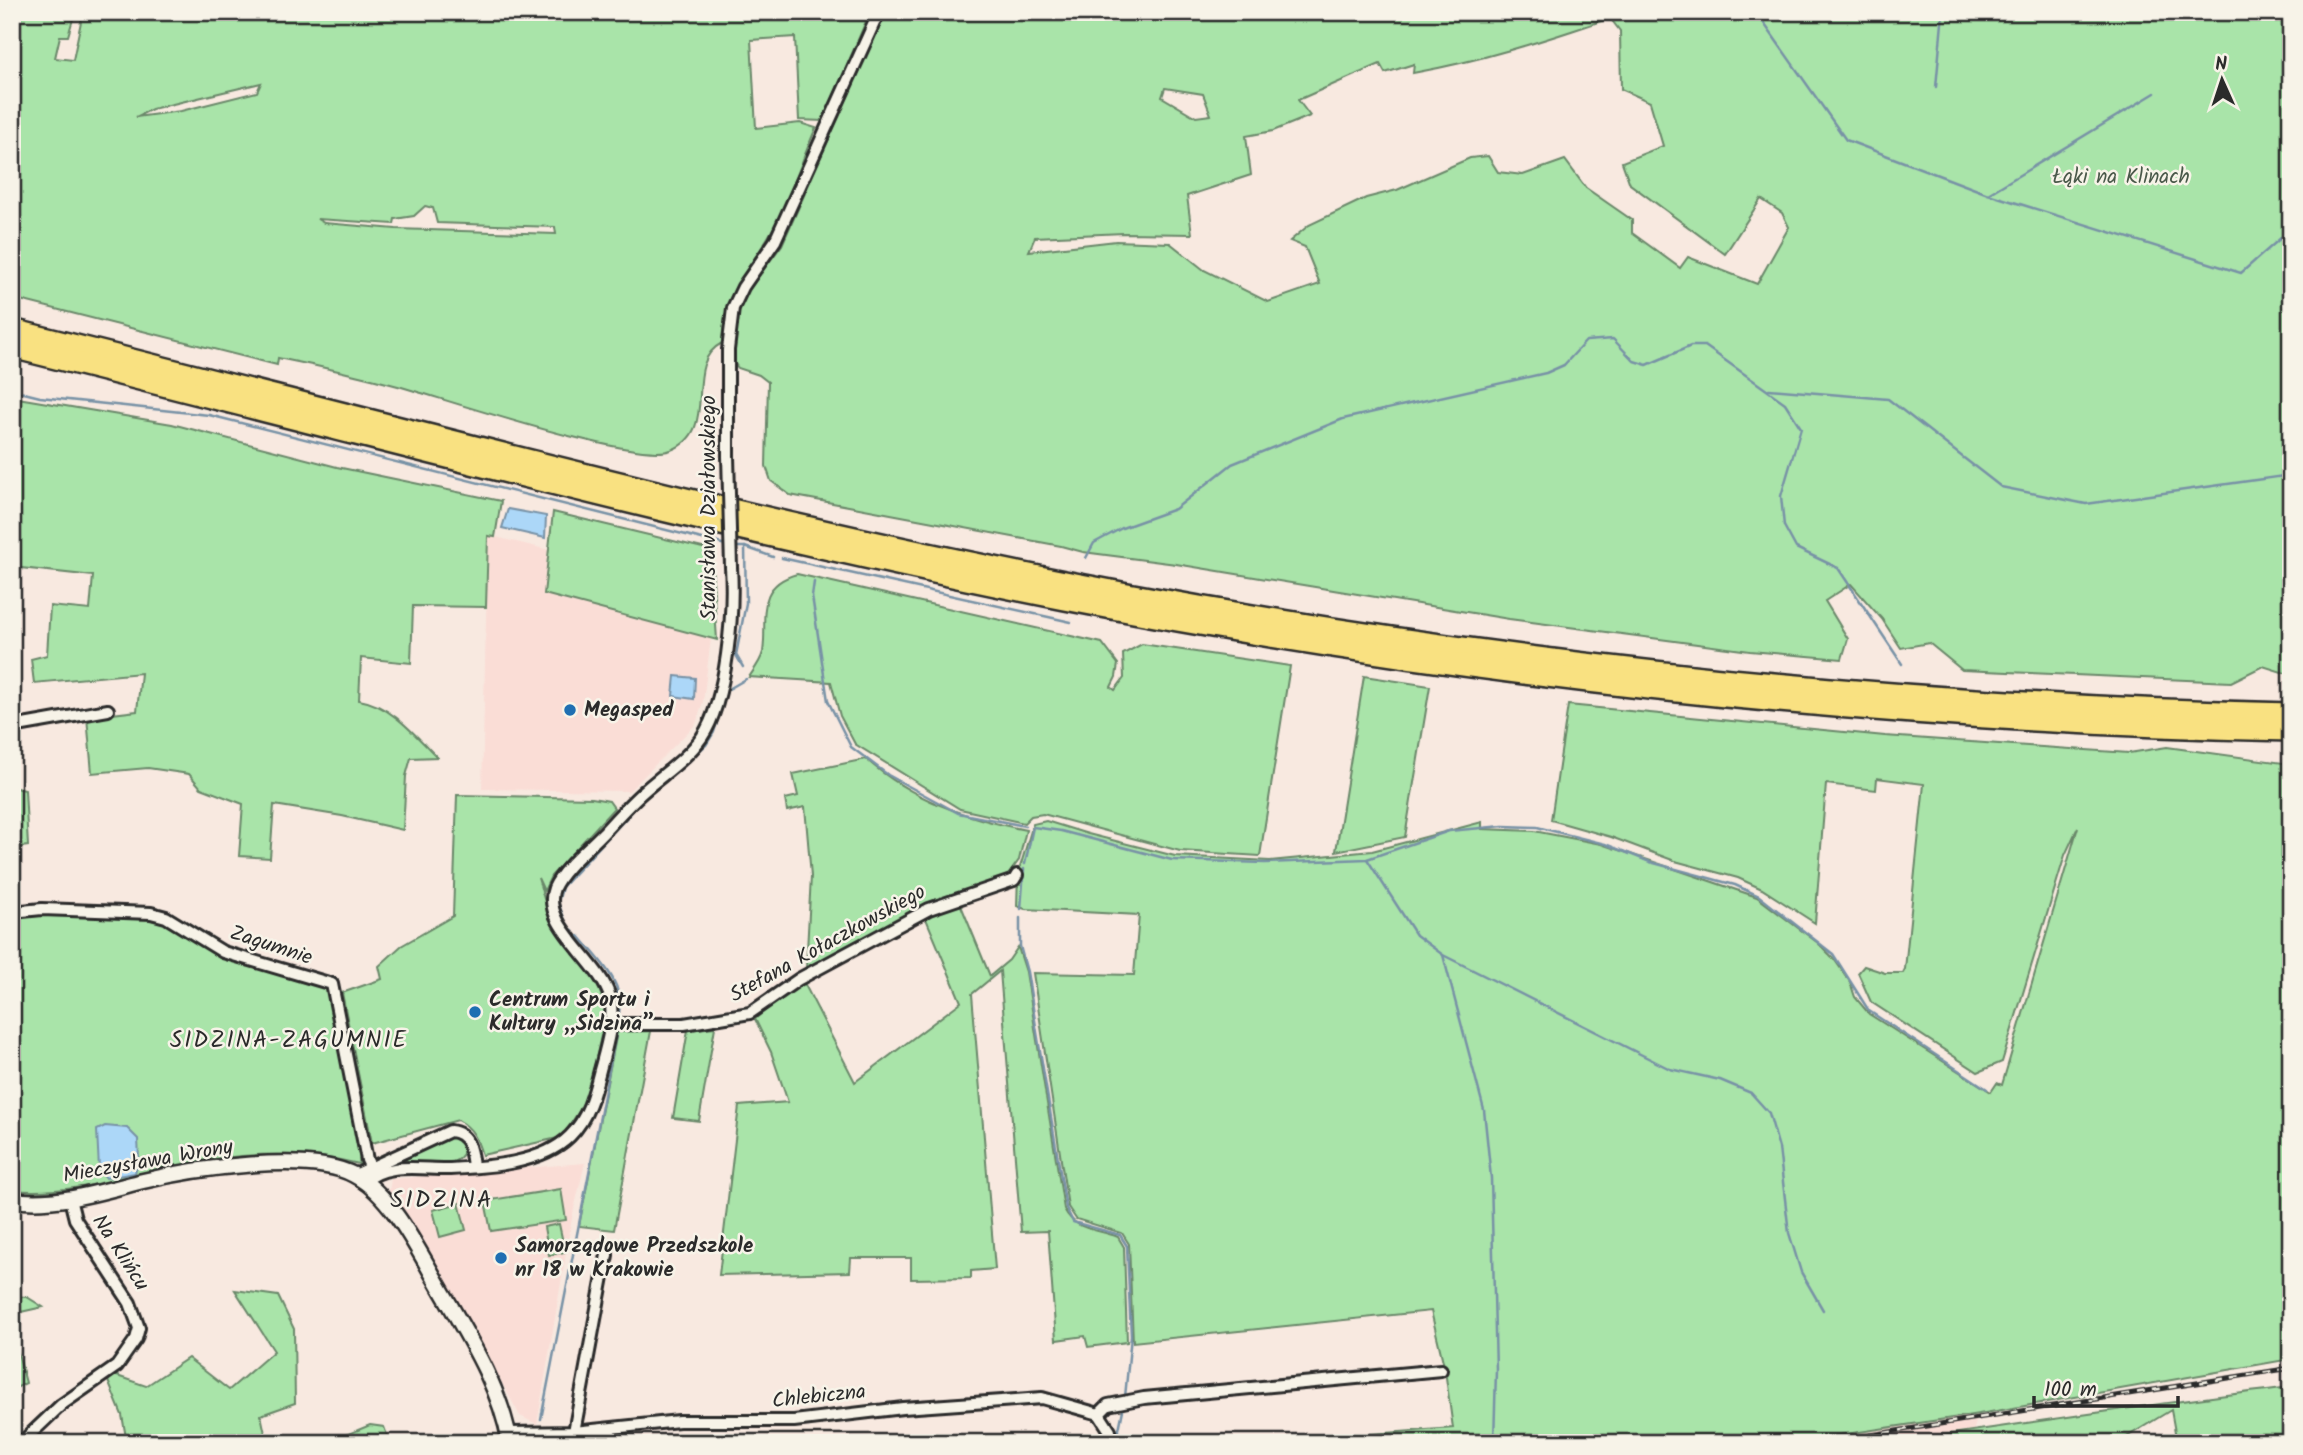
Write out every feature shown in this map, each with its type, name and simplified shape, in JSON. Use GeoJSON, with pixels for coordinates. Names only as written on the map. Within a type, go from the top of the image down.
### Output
{"type":"FeatureCollection","features":[{"type":"Feature","properties":{"kind":"highway"},"geometry":{"type":"LineString","coordinates":[[12,330],[819,530],[1024,574],[1278,621],[1531,657],[1815,688],[2101,708],[2291,714]]}},
{"type":"Feature","properties":{"kind":"highway"},"geometry":{"type":"LineString","coordinates":[[12,347],[770,535],[1070,600],[1275,637],[1529,674],[1803,704],[2087,723],[2291,730]]}},
{"type":"Feature","properties":{"kind":"street","name":"Stanisława Działowskiego"},"geometry":{"type":"LineString","coordinates":[[366,1175],[392,1170],[473,1166],[542,1154],[572,1134],[586,1114],[594,1093],[610,1024],[611,1001],[606,984],[591,961],[562,929],[554,909],[554,891],[562,877],[628,806],[692,750],[707,729],[723,671],[732,598],[728,350],[733,308],[743,287],[779,233],[879,12]]}},
{"type":"Feature","properties":{"kind":"street"},"geometry":{"type":"LineString","coordinates":[[12,727],[108,710]]}},
{"type":"Feature","properties":{"kind":"street","name":"Stefana Kołaczkowskiego"},"geometry":{"type":"LineString","coordinates":[[610,1024],[684,1024],[734,1018],[750,1013],[799,979],[929,909],[1014,880],[1017,875]]}},
{"type":"Feature","properties":{"kind":"street","name":"Zagumnie"},"geometry":{"type":"LineString","coordinates":[[12,912],[42,909],[151,913],[166,917],[223,952],[332,984],[366,1175]]}},
{"type":"Feature","properties":{"kind":"street"},"geometry":{"type":"LineString","coordinates":[[473,1166],[467,1141],[460,1134],[450,1131],[366,1175],[440,1287],[490,1379],[509,1438]]}},
{"type":"Feature","properties":{"kind":"street","name":"Mieczysława Wrony"},"geometry":{"type":"LineString","coordinates":[[12,1200],[70,1199],[147,1180],[261,1164],[314,1164],[366,1175]]}},
{"type":"Feature","properties":{"kind":"street","name":"Na Klińcu"},"geometry":{"type":"LineString","coordinates":[[21,1443],[61,1405],[117,1366],[136,1339],[139,1328],[130,1303],[75,1219],[70,1199]]}},
{"type":"Feature","properties":{"kind":"street"},"geometry":{"type":"LineString","coordinates":[[574,1432],[607,1255]]}},
{"type":"Feature","properties":{"kind":"street"},"geometry":{"type":"LineString","coordinates":[[1112,1443],[1110,1432],[1099,1414],[1108,1405],[1144,1398],[1441,1370]]}},
{"type":"Feature","properties":{"kind":"street","name":"Chlebiczna"},"geometry":{"type":"LineString","coordinates":[[509,1438],[679,1421],[794,1421],[903,1408],[1042,1398],[1099,1414]]}},
{"type":"Feature","properties":{"kind":"shaded area"},"geometry":{"type":"Polygon","coordinates":[[[488,535],[549,550],[544,594],[711,638],[703,702],[696,724],[629,791],[482,789],[488,535]]]}},
{"type":"Feature","properties":{"kind":"shaded area"},"geometry":{"type":"Polygon","coordinates":[[[585,1163],[572,1218],[537,1424],[520,1416],[426,1244],[389,1192],[391,1179],[585,1163]]]}},
{"type":"Feature","properties":{"kind":"shaded area"},"geometry":{"type":"Polygon","coordinates":[[[1979,1414],[1973,1431],[1891,1443],[1786,1443],[1979,1414]]]}},
{"type":"Feature","properties":{"kind":"green space"},"geometry":{"type":"Polygon","coordinates":[[[12,12],[75,12],[68,36],[60,36],[55,58],[73,60],[83,12],[870,12],[823,121],[799,120],[795,37],[751,40],[756,128],[800,123],[816,128],[782,212],[734,292],[724,323],[722,343],[710,353],[703,366],[695,428],[686,441],[671,450],[651,452],[621,448],[539,428],[368,378],[278,358],[277,365],[12,298],[12,12]],[[261,83],[152,109],[136,117],[181,111],[257,92],[261,83]],[[425,206],[414,216],[395,219],[394,224],[317,219],[324,223],[396,229],[556,234],[555,227],[437,223],[433,208],[425,206]]]}},
{"type":"Feature","properties":{"kind":"green space","name":"Łąki na Klinach"},"geometry":{"type":"Polygon","coordinates":[[[885,12],[2291,12],[2291,675],[2263,666],[2231,682],[1962,670],[1929,643],[1901,648],[1882,619],[1851,584],[1825,601],[1848,639],[1842,659],[1750,651],[1509,619],[1176,564],[1083,552],[790,495],[771,481],[766,466],[768,382],[759,375],[738,368],[731,358],[738,310],[743,297],[782,245],[885,12]],[[1610,18],[1513,49],[1413,73],[1414,64],[1385,73],[1380,64],[1298,100],[1310,116],[1273,131],[1246,136],[1251,175],[1187,196],[1192,234],[1124,233],[1035,237],[1029,251],[1116,241],[1170,243],[1204,270],[1268,302],[1320,284],[1305,247],[1290,241],[1309,225],[1366,198],[1397,190],[1470,158],[1488,156],[1498,172],[1523,175],[1565,160],[1586,188],[1632,220],[1632,233],[1680,268],[1688,257],[1757,284],[1789,227],[1782,213],[1761,199],[1725,254],[1630,184],[1622,162],[1663,146],[1650,102],[1621,89],[1620,31],[1610,18]],[[1165,88],[1162,97],[1196,117],[1211,115],[1203,94],[1165,88]]]}},
{"type":"Feature","properties":{"kind":"green space"},"geometry":{"type":"Polygon","coordinates":[[[12,397],[172,424],[337,467],[501,501],[495,537],[488,536],[486,607],[413,606],[411,663],[361,658],[359,700],[392,714],[437,757],[411,758],[406,776],[403,830],[342,816],[274,805],[270,858],[239,856],[243,804],[201,788],[189,774],[148,768],[92,773],[87,717],[137,711],[141,673],[34,683],[31,659],[47,655],[50,606],[90,610],[93,576],[12,567],[12,397]]]}},
{"type":"Feature","properties":{"kind":"green space"},"geometry":{"type":"Polygon","coordinates":[[[553,512],[711,550],[717,640],[544,594],[553,512]]]}},
{"type":"Feature","properties":{"kind":"green space"},"geometry":{"type":"Polygon","coordinates":[[[797,574],[1102,643],[1118,664],[1111,687],[1115,690],[1124,678],[1123,654],[1142,644],[1290,666],[1260,856],[1180,851],[1043,814],[1031,816],[1024,823],[960,809],[855,744],[840,716],[831,682],[749,677],[763,652],[764,616],[768,596],[783,579],[797,574]]]}},
{"type":"Feature","properties":{"kind":"green space"},"geometry":{"type":"Polygon","coordinates":[[[1364,676],[1430,686],[1405,837],[1336,851],[1364,676]]]}},
{"type":"Feature","properties":{"kind":"green space"},"geometry":{"type":"Polygon","coordinates":[[[1568,705],[1885,736],[2129,753],[2167,747],[2291,764],[2291,1359],[1979,1414],[1786,1443],[1346,1443],[1346,1436],[1453,1428],[1445,1370],[1431,1311],[1133,1342],[1129,1244],[1122,1233],[1076,1219],[1068,1207],[1033,973],[1134,975],[1139,915],[1025,909],[1017,906],[1018,874],[1033,824],[1046,821],[1175,856],[1270,861],[1372,851],[1482,822],[1482,829],[1534,831],[1601,844],[1757,897],[1818,943],[1834,959],[1850,982],[1855,997],[1869,1014],[1991,1092],[1997,1083],[2002,1085],[2078,827],[2065,855],[2002,1062],[1978,1072],[1871,1002],[1858,973],[1864,966],[1885,973],[1903,973],[1905,969],[1924,784],[1877,778],[1876,790],[1826,784],[1815,923],[1762,889],[1738,878],[1675,861],[1611,837],[1551,820],[1568,705]]]}},
{"type":"Feature","properties":{"kind":"green space"},"geometry":{"type":"Polygon","coordinates":[[[866,759],[902,786],[941,805],[982,820],[1026,830],[1019,860],[1005,879],[806,969],[811,876],[805,807],[787,811],[785,799],[798,796],[793,774],[866,759]]]}},
{"type":"Feature","properties":{"kind":"green space"},"geometry":{"type":"Polygon","coordinates":[[[12,787],[25,790],[28,846],[12,848],[12,787]]]}},
{"type":"Feature","properties":{"kind":"green space","name":"Centrum Sportu i Kultury „Sidzina”"},"geometry":{"type":"Polygon","coordinates":[[[457,795],[592,798],[609,801],[614,808],[551,876],[544,891],[538,878],[554,923],[595,981],[604,1004],[605,1018],[587,1099],[562,1137],[482,1155],[474,1135],[458,1120],[372,1143],[342,993],[382,979],[379,966],[401,946],[453,916],[457,795]]]}},
{"type":"Feature","properties":{"kind":"green space"},"geometry":{"type":"Polygon","coordinates":[[[960,903],[990,976],[1009,960],[1018,947],[1026,972],[1064,1209],[1074,1222],[1118,1237],[1124,1247],[1127,1342],[1088,1347],[1085,1336],[1056,1340],[1048,1231],[1021,1232],[1000,971],[972,994],[995,1269],[971,1271],[971,1278],[911,1279],[911,1258],[851,1258],[850,1272],[719,1275],[739,1106],[788,1102],[771,1052],[755,1019],[802,979],[855,1082],[961,1002],[924,914],[960,903]]]}},
{"type":"Feature","properties":{"kind":"green space"},"geometry":{"type":"Polygon","coordinates":[[[40,914],[150,917],[279,973],[331,990],[361,1145],[359,1164],[312,1156],[242,1156],[195,1162],[73,1188],[12,1190],[12,918],[40,914]]]}},
{"type":"Feature","properties":{"kind":"green space"},"geometry":{"type":"Polygon","coordinates":[[[715,1027],[699,1121],[673,1118],[688,1030],[715,1027]]]}},
{"type":"Feature","properties":{"kind":"green space"},"geometry":{"type":"Polygon","coordinates":[[[651,1031],[614,1230],[579,1226],[617,1032],[651,1031]]]}},
{"type":"Feature","properties":{"kind":"green space"},"geometry":{"type":"Polygon","coordinates":[[[450,1136],[459,1139],[465,1149],[461,1157],[454,1161],[435,1166],[394,1164],[450,1136]]]}},
{"type":"Feature","properties":{"kind":"green space"},"geometry":{"type":"Polygon","coordinates":[[[561,1189],[566,1220],[491,1231],[485,1201],[561,1189]]]}},
{"type":"Feature","properties":{"kind":"green space"},"geometry":{"type":"Polygon","coordinates":[[[459,1203],[466,1230],[440,1237],[433,1210],[459,1203]]]}},
{"type":"Feature","properties":{"kind":"green space"},"geometry":{"type":"Polygon","coordinates":[[[559,1224],[565,1252],[549,1255],[544,1227],[559,1224]]]}},
{"type":"Feature","properties":{"kind":"green space"},"geometry":{"type":"Polygon","coordinates":[[[235,1290],[278,1296],[294,1329],[295,1403],[261,1415],[267,1443],[127,1443],[122,1415],[108,1381],[114,1375],[146,1386],[188,1358],[229,1390],[274,1351],[235,1290]]]}},
{"type":"Feature","properties":{"kind":"green space"},"geometry":{"type":"Polygon","coordinates":[[[12,1296],[27,1297],[43,1307],[12,1314],[12,1296]]]}},
{"type":"Feature","properties":{"kind":"green space"},"geometry":{"type":"Polygon","coordinates":[[[12,1330],[26,1383],[12,1390],[12,1330]]]}},
{"type":"Feature","properties":{"kind":"green space"},"geometry":{"type":"Polygon","coordinates":[[[2291,1387],[2291,1443],[2177,1443],[2171,1410],[2120,1441],[1891,1443],[2141,1406],[2291,1387]]]}},
{"type":"Feature","properties":{"kind":"green space"},"geometry":{"type":"Polygon","coordinates":[[[370,1425],[384,1427],[390,1443],[345,1443],[346,1435],[370,1425]]]}},
{"type":"Feature","properties":{"kind":"water"},"geometry":{"type":"Polygon","coordinates":[[[508,509],[546,516],[545,538],[502,528],[508,509]]]}},
{"type":"Feature","properties":{"kind":"water"},"geometry":{"type":"Polygon","coordinates":[[[675,676],[695,678],[694,699],[673,696],[675,676]]]}},
{"type":"Feature","properties":{"kind":"water"},"geometry":{"type":"Polygon","coordinates":[[[105,1126],[127,1128],[138,1139],[139,1158],[135,1173],[106,1178],[99,1169],[97,1130],[105,1126]]]}},
{"type":"Feature","properties":{"kind":"waterway"},"geometry":{"type":"LineString","coordinates":[[1756,12],[1846,140],[1988,194],[2241,273],[2291,229]]}},
{"type":"Feature","properties":{"kind":"waterway"},"geometry":{"type":"LineString","coordinates":[[1936,87],[1943,12]]}},
{"type":"Feature","properties":{"kind":"waterway"},"geometry":{"type":"LineString","coordinates":[[1988,194],[2155,93]]}},
{"type":"Feature","properties":{"kind":"waterway"},"geometry":{"type":"LineString","coordinates":[[1086,558],[1094,543],[1122,528],[1175,509],[1232,464],[1343,419],[1546,373],[1564,365],[1586,341],[1613,339],[1634,361],[1647,365],[1691,346],[1705,346],[1785,403],[1801,428],[1781,496],[1784,526],[1796,548],[1838,568],[1902,664]]}},
{"type":"Feature","properties":{"kind":"waterway"},"geometry":{"type":"LineString","coordinates":[[1769,389],[1888,399],[2001,487],[2086,504],[2291,475]]}},
{"type":"Feature","properties":{"kind":"waterway"},"geometry":{"type":"LineString","coordinates":[[12,390],[40,397],[209,415],[726,545]]}},
{"type":"Feature","properties":{"kind":"waterway"},"geometry":{"type":"LineString","coordinates":[[735,547],[745,547],[773,557]]}},
{"type":"Feature","properties":{"kind":"waterway"},"geometry":{"type":"LineString","coordinates":[[743,667],[736,655],[746,603],[745,547]]}},
{"type":"Feature","properties":{"kind":"waterway"},"geometry":{"type":"LineString","coordinates":[[782,558],[1071,622]]}},
{"type":"Feature","properties":{"kind":"waterway"},"geometry":{"type":"LineString","coordinates":[[814,582],[812,596],[828,701],[851,747],[888,775],[958,813],[1025,826]]}},
{"type":"Feature","properties":{"kind":"waterway"},"geometry":{"type":"LineString","coordinates":[[648,796],[706,745],[714,732],[727,690],[746,679]]}},
{"type":"Feature","properties":{"kind":"waterway"},"geometry":{"type":"LineString","coordinates":[[565,920],[558,903],[562,887],[631,813]]}},
{"type":"Feature","properties":{"kind":"waterway"},"geometry":{"type":"LineString","coordinates":[[1025,864],[1033,827],[1061,831],[1172,860],[1265,863],[1367,859],[1449,831],[1503,826],[1537,827],[1605,844],[1650,862],[1735,885],[1759,896],[1833,954],[1869,1011],[1987,1089]]}},
{"type":"Feature","properties":{"kind":"waterway"},"geometry":{"type":"LineString","coordinates":[[1367,859],[1416,935],[1443,955],[1670,1069],[1720,1080],[1751,1093],[1769,1113],[1779,1148],[1789,1233],[1801,1272],[1823,1310]]}},
{"type":"Feature","properties":{"kind":"waterway"},"geometry":{"type":"LineString","coordinates":[[1021,909],[1024,869]]}},
{"type":"Feature","properties":{"kind":"waterway"},"geometry":{"type":"LineString","coordinates":[[1020,918],[1020,946],[1027,972],[1066,1208],[1073,1222],[1120,1235],[1127,1246],[1131,1336],[1125,1397]]}},
{"type":"Feature","properties":{"kind":"waterway"},"geometry":{"type":"LineString","coordinates":[[579,936],[602,962],[614,981],[620,1002],[619,1013]]}},
{"type":"Feature","properties":{"kind":"waterway"},"geometry":{"type":"LineString","coordinates":[[1443,955],[1484,1110],[1491,1178],[1496,1370],[1494,1443]]}},
{"type":"Feature","properties":{"kind":"waterway"},"geometry":{"type":"LineString","coordinates":[[541,1419],[616,1034]]}},
{"type":"Feature","properties":{"kind":"waterway"},"geometry":{"type":"LineString","coordinates":[[1117,1439],[1124,1405]]}},
{"type":"Feature","properties":{"kind":"railway"},"geometry":{"type":"LineString","coordinates":[[1821,1443],[2291,1368]]}},
{"type":"Feature","properties":{"kind":"place","name":"Megasped"},"geometry":{"type":"Point","coordinates":[570,710]}},
{"type":"Feature","properties":{"kind":"place","name":"Centrum Sportu i Kultury „Sidzina”"},"geometry":{"type":"Point","coordinates":[475,1012]}},
{"type":"Feature","properties":{"kind":"place","name":"Samorządowe Przedszkole nr 18 w Krakowie"},"geometry":{"type":"Point","coordinates":[501,1258]}},
{"type":"Feature","properties":{"kind":"district","name":"SIDZINA-ZAGUMNIE"},"geometry":{"type":"Point","coordinates":[289,1041]}},
{"type":"Feature","properties":{"kind":"district","name":"SIDZINA"},"geometry":{"type":"Point","coordinates":[442,1200]}}]}
